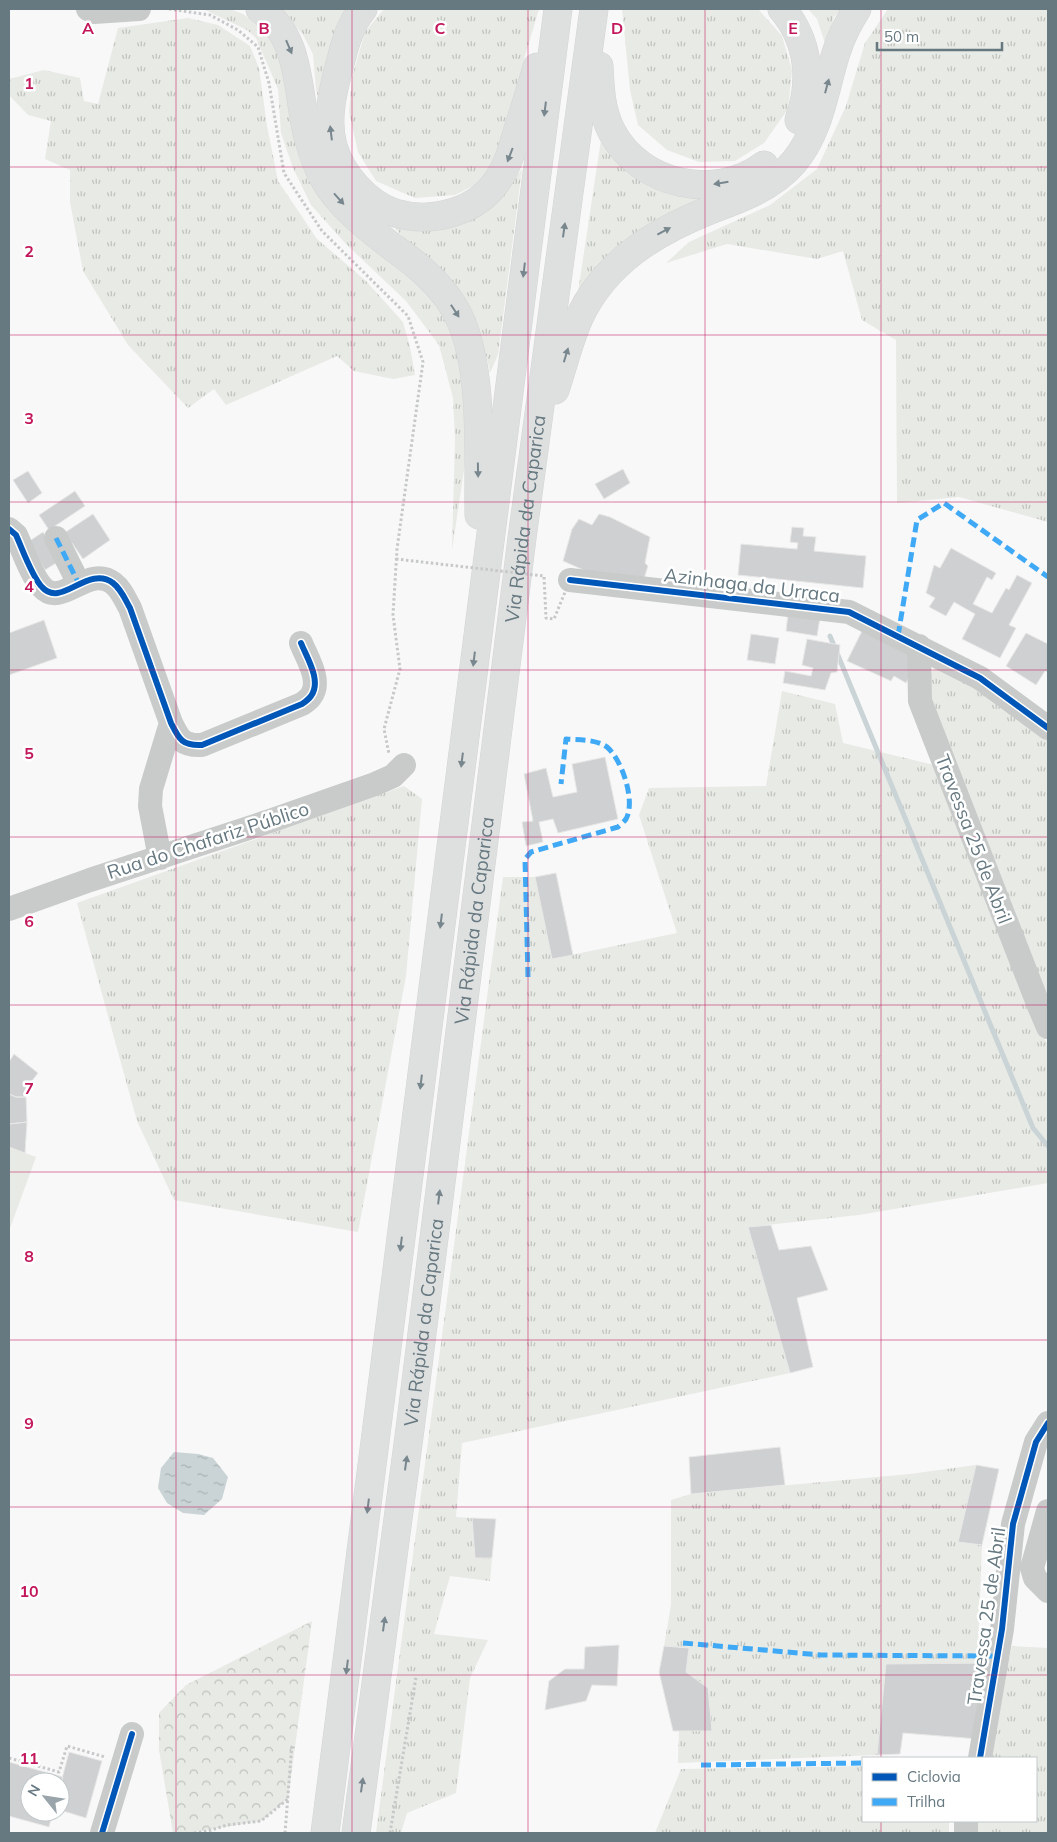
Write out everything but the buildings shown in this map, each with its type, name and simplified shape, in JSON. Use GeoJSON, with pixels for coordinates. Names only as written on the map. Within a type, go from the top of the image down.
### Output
{"type":"FeatureCollection","features":[{"type":"Feature","properties":{"kind":"highway"},"geometry":{"type":"LineString","coordinates":[[260,9],[275,22],[290,47],[296,65],[307,131],[313,154],[323,177],[334,194],[354,215],[427,275],[444,294],[460,318],[463,326],[471,348],[477,408],[480,611]]}},
{"type":"Feature","properties":{"kind":"highway"},"geometry":{"type":"LineString","coordinates":[[363,9],[354,21],[345,42],[333,89],[329,118],[332,146],[342,168],[355,187],[374,201],[394,212],[412,216],[432,217],[469,206],[486,195],[499,178],[510,157],[557,9]]}},
{"type":"Feature","properties":{"kind":"highway","name":"Via Rápida da Caparica"},"geometry":{"type":"LineString","coordinates":[[325,1833],[557,9]]}},
{"type":"Feature","properties":{"kind":"highway"},"geometry":{"type":"LineString","coordinates":[[595,9],[601,102],[612,133],[630,155],[653,173],[679,182],[706,185],[733,181],[758,170],[781,150],[799,120],[805,104],[807,90],[808,72],[806,56],[795,28],[782,9]]}},
{"type":"Feature","properties":{"kind":"highway","name":"Via Rápida da Caparica"},"geometry":{"type":"LineString","coordinates":[[356,1833],[410,1430],[531,468],[595,9]]}},
{"type":"Feature","properties":{"kind":"highway"},"geometry":{"type":"LineString","coordinates":[[531,468],[571,338],[580,316],[596,290],[618,264],[647,240],[681,222],[767,185],[794,163],[812,134],[819,117],[836,52],[857,9]]}},
{"type":"Feature","properties":{"kind":"street"},"geometry":{"type":"LineString","coordinates":[[88,9],[94,12],[139,9]]}},
{"type":"Feature","properties":{"kind":"street"},"geometry":{"type":"LineString","coordinates":[[9,529],[16,535],[42,587],[50,593],[59,594],[88,580],[98,578],[111,581],[120,590],[130,608],[172,723],[179,738],[186,744],[202,745],[302,704],[311,696],[315,688],[314,676],[301,643]]}},
{"type":"Feature","properties":{"kind":"street"},"geometry":{"type":"LineString","coordinates":[[56,538],[79,584]]}},
{"type":"Feature","properties":{"kind":"street","name":"Azinhaga da Urraca"},"geometry":{"type":"LineString","coordinates":[[570,580],[849,612],[980,678],[1048,728]]}},
{"type":"Feature","properties":{"kind":"street","name":"Travessa 25 de Abril"},"geometry":{"type":"LineString","coordinates":[[919,646],[920,701],[1048,1026]]}},
{"type":"Feature","properties":{"kind":"street"},"geometry":{"type":"LineString","coordinates":[[160,858],[150,806],[151,789],[172,723]]}},
{"type":"Feature","properties":{"kind":"street","name":"Rua do Chafariz Público"},"geometry":{"type":"LineString","coordinates":[[9,909],[90,880],[270,821],[398,771]]}},
{"type":"Feature","properties":{"kind":"street","name":"Travessa 25 de Abril"},"geometry":{"type":"LineString","coordinates":[[980,1757],[1002,1629],[1013,1524],[1036,1442],[1048,1423]]}},
{"type":"Feature","properties":{"kind":"street"},"geometry":{"type":"LineString","coordinates":[[1048,1511],[1033,1564],[1035,1578],[1048,1591]]}},
{"type":"Feature","properties":{"kind":"street"},"geometry":{"type":"LineString","coordinates":[[102,1833],[132,1734]]}},
{"type":"Feature","properties":{"kind":"path"},"geometry":{"type":"LineString","coordinates":[[169,9],[210,14],[238,30],[258,47],[269,83],[284,173],[322,231],[408,316],[423,362],[396,559],[393,615],[400,669],[384,729],[398,771]]}},
{"type":"Feature","properties":{"kind":"path"},"geometry":{"type":"LineString","coordinates":[[396,559],[544,576],[546,618],[554,619],[570,580]]}},
{"type":"Feature","properties":{"kind":"path"},"geometry":{"type":"LineString","coordinates":[[390,1833],[416,1677]]}},
{"type":"Feature","properties":{"kind":"path"},"geometry":{"type":"LineString","coordinates":[[285,1833],[292,1744]]}},
{"type":"Feature","properties":{"kind":"path"},"geometry":{"type":"LineString","coordinates":[[9,1758],[59,1772],[67,1746],[123,1762]]}},
{"type":"Feature","properties":{"kind":"path"},"geometry":{"type":"LineString","coordinates":[[194,1833],[227,1825],[261,1821],[288,1799]]}},
{"type":"Feature","properties":{"kind":"green space"},"geometry":{"type":"Polygon","coordinates":[[[203,9],[230,9],[243,14],[264,30],[273,41],[288,87],[429,288],[461,342],[473,410],[452,550],[455,439],[453,398],[439,345],[406,301],[346,244],[311,205],[293,168],[281,133],[278,89],[256,38],[247,30],[203,9]]]}},
{"type":"Feature","properties":{"kind":"green space"},"geometry":{"type":"Polygon","coordinates":[[[281,9],[350,9],[321,112],[316,89],[313,54],[303,35],[281,9]]]}},
{"type":"Feature","properties":{"kind":"green space"},"geometry":{"type":"Polygon","coordinates":[[[384,9],[539,9],[525,56],[510,135],[489,178],[455,195],[415,198],[376,181],[358,152],[349,112],[352,77],[365,32],[384,9]]]}},
{"type":"Feature","properties":{"kind":"green space"},"geometry":{"type":"Polygon","coordinates":[[[622,9],[758,9],[782,36],[792,70],[788,109],[764,143],[735,161],[699,162],[667,150],[638,125],[630,90],[622,9]]]}},
{"type":"Feature","properties":{"kind":"green space"},"geometry":{"type":"Polygon","coordinates":[[[808,9],[841,9],[834,17],[826,46],[817,19],[808,9]]]}},
{"type":"Feature","properties":{"kind":"green space"},"geometry":{"type":"Polygon","coordinates":[[[888,9],[1048,10],[1048,522],[959,497],[897,503],[896,340],[862,320],[843,251],[817,259],[727,244],[666,263],[689,242],[770,205],[817,169],[846,106],[865,43],[888,9]]]}},
{"type":"Feature","properties":{"kind":"green space"},"geometry":{"type":"Polygon","coordinates":[[[188,18],[218,25],[250,46],[259,68],[267,126],[278,181],[317,239],[366,281],[403,322],[415,375],[393,379],[354,371],[337,356],[226,405],[214,389],[188,408],[128,345],[83,271],[70,202],[70,170],[45,159],[51,121],[28,115],[9,95],[9,79],[44,70],[80,78],[84,101],[98,104],[118,28],[188,18]]]}},
{"type":"Feature","properties":{"kind":"green space"},"geometry":{"type":"Polygon","coordinates":[[[604,120],[620,154],[706,196],[652,223],[575,312],[604,120]]]}},
{"type":"Feature","properties":{"kind":"green space"},"geometry":{"type":"Polygon","coordinates":[[[522,169],[498,355],[490,373],[487,358],[473,320],[445,277],[402,236],[387,218],[505,191],[522,169]]]}},
{"type":"Feature","properties":{"kind":"green space"},"geometry":{"type":"Polygon","coordinates":[[[946,667],[1048,737],[1048,1002],[927,708],[928,675],[936,668],[946,667]]]}},
{"type":"Feature","properties":{"kind":"green space"},"geometry":{"type":"Polygon","coordinates":[[[782,691],[835,704],[843,743],[934,765],[1048,1046],[1048,1183],[859,1215],[748,1227],[790,1373],[462,1443],[456,1517],[472,1518],[475,1558],[492,1558],[490,1581],[450,1576],[434,1634],[488,1640],[470,1678],[456,1793],[407,1813],[401,1833],[376,1833],[503,877],[535,877],[552,959],[677,933],[639,815],[649,788],[766,786],[782,691]]]}},
{"type":"Feature","properties":{"kind":"green space"},"geometry":{"type":"Polygon","coordinates":[[[404,786],[422,799],[406,976],[358,1232],[174,1200],[137,1121],[77,903],[404,786]]]}},
{"type":"Feature","properties":{"kind":"green space"},"geometry":{"type":"Polygon","coordinates":[[[9,1147],[36,1157],[9,1231],[9,1147]]]}},
{"type":"Feature","properties":{"kind":"green space"},"geometry":{"type":"Polygon","coordinates":[[[976,1465],[958,1542],[982,1545],[978,1648],[990,1663],[886,1664],[877,1755],[678,1763],[679,1731],[712,1731],[708,1688],[686,1672],[689,1648],[664,1646],[671,1605],[671,1500],[691,1494],[910,1474],[976,1465]]]}},
{"type":"Feature","properties":{"kind":"green space"},"geometry":{"type":"Polygon","coordinates":[[[312,1621],[288,1799],[261,1821],[188,1833],[173,1833],[159,1750],[159,1713],[186,1685],[312,1621]]]}},
{"type":"Feature","properties":{"kind":"green space"},"geometry":{"type":"Polygon","coordinates":[[[1012,1646],[1048,1648],[1048,1833],[973,1833],[973,1822],[1037,1822],[1037,1757],[986,1757],[1012,1646]]]}},
{"type":"Feature","properties":{"kind":"green space"},"geometry":{"type":"Polygon","coordinates":[[[862,1766],[862,1822],[949,1822],[949,1833],[655,1833],[681,1769],[862,1766]]]}},
{"type":"Feature","properties":{"kind":"water"},"geometry":{"type":"Polygon","coordinates":[[[174,1452],[198,1454],[213,1458],[228,1477],[222,1499],[204,1515],[183,1513],[167,1503],[158,1488],[161,1468],[174,1452]]]}},
{"type":"Feature","properties":{"kind":"waterway"},"geometry":{"type":"LineString","coordinates":[[830,636],[1033,1128],[1048,1146]]}},
{"type":"Feature","properties":{"kind":"marked path"},"geometry":{"type":"LineString","coordinates":[[898,636],[917,520],[944,503],[1048,577]]}},
{"type":"Feature","properties":{"kind":"marked path"},"geometry":{"type":"LineString","coordinates":[[56,538],[79,584]]}},
{"type":"Feature","properties":{"kind":"marked path"},"geometry":{"type":"LineString","coordinates":[[528,977],[525,859],[531,852],[618,827],[626,819],[629,811],[626,781],[618,761],[613,753],[603,744],[587,740],[566,739],[561,784]]}},
{"type":"Feature","properties":{"kind":"marked path"},"geometry":{"type":"LineString","coordinates":[[683,1643],[821,1655],[997,1656]]}},
{"type":"Feature","properties":{"kind":"marked path"},"geometry":{"type":"LineString","coordinates":[[701,1765],[862,1763]]}},
{"type":"Feature","properties":{"kind":"cycle path"},"geometry":{"type":"LineString","coordinates":[[9,529],[16,535],[38,582],[49,592],[58,593],[94,579],[104,579],[113,583],[123,594],[130,608],[171,723],[179,737],[186,743],[202,745],[302,704],[307,700],[311,696],[315,684],[310,662],[301,643]]}},
{"type":"Feature","properties":{"kind":"cycle path"},"geometry":{"type":"LineString","coordinates":[[570,580],[849,612],[980,678],[1048,728]]}},
{"type":"Feature","properties":{"kind":"cycle path"},"geometry":{"type":"LineString","coordinates":[[980,1757],[1002,1629],[1013,1524],[1036,1442],[1048,1423]]}},
{"type":"Feature","properties":{"kind":"cycle path"},"geometry":{"type":"LineString","coordinates":[[102,1833],[132,1734]]}}]}
